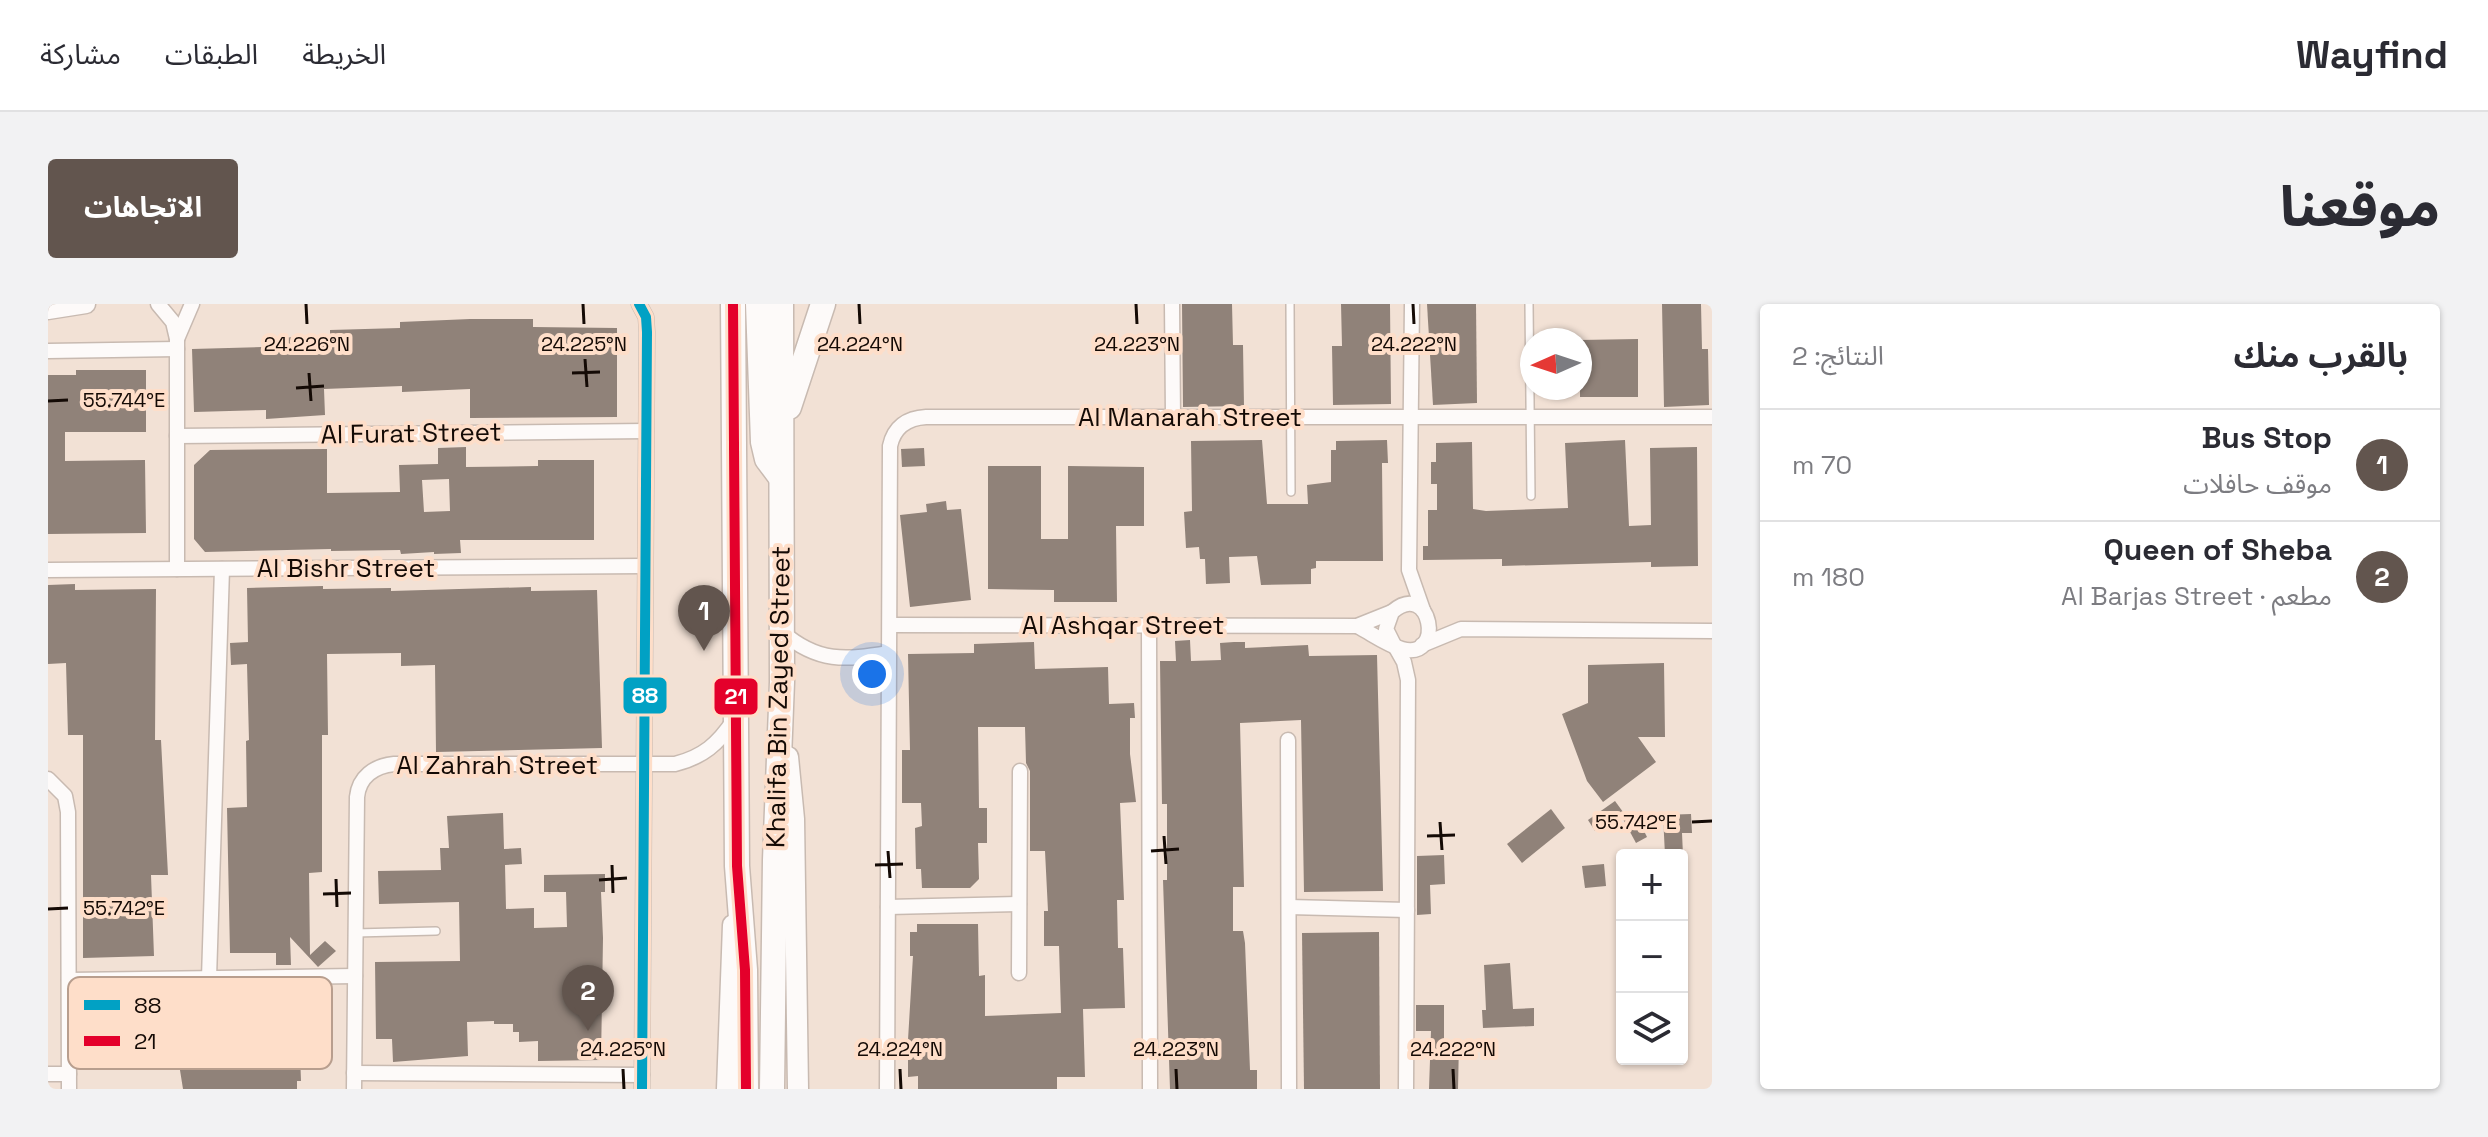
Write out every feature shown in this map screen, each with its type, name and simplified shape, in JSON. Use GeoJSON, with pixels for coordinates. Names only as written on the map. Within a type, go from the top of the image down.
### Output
{"type":"FeatureCollection","features":[{"type":"Feature","properties":{"kind":"highway"},"geometry":{"type":"LineString","coordinates":[[758,304],[763,442],[767,459],[781,477]]}},
{"type":"Feature","properties":{"kind":"highway","name":"Khalifa Bin Zayed Street"},"geometry":{"type":"LineString","coordinates":[[772,1089],[775,860],[782,682],[781,304]]}},
{"type":"Feature","properties":{"kind":"highway"},"geometry":{"type":"LineString","coordinates":[[781,437],[823,304]]}},
{"type":"Feature","properties":{"kind":"highway","name":"Khalifa Bin Zayed Street"},"geometry":{"type":"LineString","coordinates":[[731,309],[737,866],[745,970],[746,1089]]}},
{"type":"Feature","properties":{"kind":"main road"},"geometry":{"type":"LineString","coordinates":[[48,310],[86,304]]}},
{"type":"Feature","properties":{"kind":"main road"},"geometry":{"type":"LineString","coordinates":[[782,682],[794,819],[798,1089]]}},
{"type":"Feature","properties":{"kind":"main road"},"geometry":{"type":"LineString","coordinates":[[727,1089],[737,866]]}},
{"type":"Feature","properties":{"kind":"street"},"geometry":{"type":"LineString","coordinates":[[158,304],[173,322],[177,344],[177,569]]}},
{"type":"Feature","properties":{"kind":"street"},"geometry":{"type":"LineString","coordinates":[[177,344],[192,304]]}},
{"type":"Feature","properties":{"kind":"street"},"geometry":{"type":"LineString","coordinates":[[354,1073],[642,1082],[646,324],[639,304]]}},
{"type":"Feature","properties":{"kind":"street"},"geometry":{"type":"LineString","coordinates":[[1172,304],[1173,417]]}},
{"type":"Feature","properties":{"kind":"street"},"geometry":{"type":"LineString","coordinates":[[1406,1089],[1408,680],[1404,662],[1386,629],[1409,570],[1412,304]]}},
{"type":"Feature","properties":{"kind":"street"},"geometry":{"type":"LineString","coordinates":[[48,351],[177,344]]}},
{"type":"Feature","properties":{"kind":"street","name":"Al Manarah Street"},"geometry":{"type":"LineString","coordinates":[[887,1089],[890,446],[900,426],[912,419],[926,417],[1712,417]]}},
{"type":"Feature","properties":{"kind":"street","name":"Al Furat Street"},"geometry":{"type":"LineString","coordinates":[[177,436],[646,431]]}},
{"type":"Feature","properties":{"kind":"street","name":"Al Bishr Street"},"geometry":{"type":"LineString","coordinates":[[48,570],[644,566]]}},
{"type":"Feature","properties":{"kind":"street"},"geometry":{"type":"LineString","coordinates":[[209,977],[222,569]]}},
{"type":"Feature","properties":{"kind":"street"},"geometry":{"type":"LineString","coordinates":[[1408,680],[1430,629],[1409,570]]}},
{"type":"Feature","properties":{"kind":"street"},"geometry":{"type":"LineString","coordinates":[[1393,611],[1409,605],[1461,629]]}},
{"type":"Feature","properties":{"kind":"street","name":"Al Ashqar Street"},"geometry":{"type":"LineString","coordinates":[[890,625],[1357,626],[1393,611]]}},
{"type":"Feature","properties":{"kind":"street"},"geometry":{"type":"LineString","coordinates":[[1149,625],[1150,1089]]}},
{"type":"Feature","properties":{"kind":"street","name":"Al Ashqar Street"},"geometry":{"type":"LineString","coordinates":[[1357,626],[1394,645]]}},
{"type":"Feature","properties":{"kind":"street"},"geometry":{"type":"LineString","coordinates":[[1394,645],[1405,650],[1461,629],[1712,631]]}},
{"type":"Feature","properties":{"kind":"street"},"geometry":{"type":"LineString","coordinates":[[782,632],[803,648],[827,657],[853,659],[889,653]]}},
{"type":"Feature","properties":{"kind":"street","name":"Al Zahrah Street"},"geometry":{"type":"LineString","coordinates":[[354,1089],[358,791],[364,779],[374,770],[394,764],[675,764],[698,757],[715,745],[736,719]]}},
{"type":"Feature","properties":{"kind":"street"},"geometry":{"type":"LineString","coordinates":[[1288,740],[1289,1089]]}},
{"type":"Feature","properties":{"kind":"street"},"geometry":{"type":"LineString","coordinates":[[1019,973],[1020,771]]}},
{"type":"Feature","properties":{"kind":"street"},"geometry":{"type":"LineString","coordinates":[[48,779],[60,789],[67,803],[69,977]]}},
{"type":"Feature","properties":{"kind":"street"},"geometry":{"type":"LineString","coordinates":[[888,907],[1019,904]]}},
{"type":"Feature","properties":{"kind":"street"},"geometry":{"type":"LineString","coordinates":[[1289,907],[1407,910]]}},
{"type":"Feature","properties":{"kind":"street"},"geometry":{"type":"LineString","coordinates":[[282,977],[355,976]]}},
{"type":"Feature","properties":{"kind":"street"},"geometry":{"type":"LineString","coordinates":[[48,1074],[69,1082]]}},
{"type":"Feature","properties":{"kind":"lane"},"geometry":{"type":"LineString","coordinates":[[1290,304],[1291,492]]}},
{"type":"Feature","properties":{"kind":"lane"},"geometry":{"type":"LineString","coordinates":[[1529,304],[1531,496]]}},
{"type":"Feature","properties":{"kind":"lane"},"geometry":{"type":"LineString","coordinates":[[355,933],[436,931]]}},
{"type":"Feature","properties":{"kind":"building"},"geometry":{"type":"Polygon","coordinates":[[[1182,304],[1232,304],[1233,345],[1243,345],[1244,406],[1183,407],[1182,304]]]}},
{"type":"Feature","properties":{"kind":"building"},"geometry":{"type":"Polygon","coordinates":[[[1341,304],[1390,304],[1391,404],[1333,405],[1332,346],[1342,346],[1341,304]]]}},
{"type":"Feature","properties":{"kind":"building"},"geometry":{"type":"Polygon","coordinates":[[[1427,304],[1476,304],[1477,403],[1433,405],[1427,304]]]}},
{"type":"Feature","properties":{"kind":"building"},"geometry":{"type":"Polygon","coordinates":[[[1662,304],[1701,304],[1702,349],[1708,349],[1709,405],[1664,407],[1662,304]]]}},
{"type":"Feature","properties":{"kind":"building"},"geometry":{"type":"Polygon","coordinates":[[[533,319],[533,327],[617,328],[617,417],[470,418],[470,389],[402,392],[402,386],[324,389],[325,415],[266,419],[266,410],[194,412],[192,349],[262,347],[262,339],[330,335],[330,330],[400,328],[400,322],[533,319]]]}},
{"type":"Feature","properties":{"kind":"building"},"geometry":{"type":"Polygon","coordinates":[[[1638,339],[1638,397],[1592,397],[1592,340],[1638,339]]]}},
{"type":"Feature","properties":{"kind":"building"},"geometry":{"type":"Polygon","coordinates":[[[76,370],[146,370],[146,432],[65,432],[65,461],[145,460],[146,533],[48,534],[48,375],[76,375],[76,370]]]}},
{"type":"Feature","properties":{"kind":"building"},"geometry":{"type":"Polygon","coordinates":[[[1262,440],[1267,504],[1308,504],[1307,485],[1331,482],[1331,450],[1336,450],[1336,441],[1387,440],[1388,463],[1382,463],[1383,561],[1316,561],[1316,568],[1311,569],[1311,584],[1261,585],[1257,556],[1229,557],[1230,583],[1206,584],[1205,559],[1200,559],[1199,547],[1186,548],[1184,512],[1192,511],[1191,441],[1262,440]]]}},
{"type":"Feature","properties":{"kind":"building"},"geometry":{"type":"Polygon","coordinates":[[[1625,440],[1629,526],[1651,525],[1650,448],[1697,447],[1698,566],[1651,567],[1651,562],[1502,566],[1502,559],[1423,560],[1423,546],[1428,546],[1428,510],[1437,510],[1437,484],[1431,484],[1431,462],[1436,462],[1436,443],[1472,442],[1473,509],[1486,511],[1568,508],[1565,443],[1625,440]]]}},
{"type":"Feature","properties":{"kind":"building"},"geometry":{"type":"Polygon","coordinates":[[[466,447],[466,467],[538,466],[538,460],[594,460],[594,540],[460,540],[461,553],[401,554],[400,550],[331,549],[205,552],[194,539],[194,465],[210,450],[327,449],[327,493],[400,492],[399,465],[438,464],[438,448],[466,447]],[[449,479],[422,480],[424,512],[450,511],[449,479]]]}},
{"type":"Feature","properties":{"kind":"building"},"geometry":{"type":"Polygon","coordinates":[[[924,448],[925,466],[902,467],[901,449],[924,448]]]}},
{"type":"Feature","properties":{"kind":"building"},"geometry":{"type":"Polygon","coordinates":[[[988,466],[1041,466],[1041,539],[1068,539],[1068,466],[1144,467],[1144,526],[1116,526],[1117,602],[1054,602],[1054,590],[988,589],[988,466]]]}},
{"type":"Feature","properties":{"kind":"building"},"geometry":{"type":"Polygon","coordinates":[[[946,501],[947,510],[961,509],[971,600],[910,607],[900,515],[927,512],[926,504],[946,501]]]}},
{"type":"Feature","properties":{"kind":"building"},"geometry":{"type":"Polygon","coordinates":[[[75,584],[75,590],[156,589],[155,740],[161,740],[168,875],[151,875],[154,956],[83,958],[83,735],[68,735],[66,663],[48,664],[48,585],[75,584]]]}},
{"type":"Feature","properties":{"kind":"building"},"geometry":{"type":"Polygon","coordinates":[[[323,586],[323,589],[391,588],[391,591],[531,587],[531,591],[597,590],[602,748],[436,752],[435,665],[401,666],[401,653],[327,654],[328,735],[322,735],[322,872],[309,873],[310,955],[325,941],[336,951],[318,967],[290,937],[291,965],[276,965],[276,953],[230,953],[227,808],[247,807],[246,741],[249,740],[247,664],[231,665],[230,643],[248,642],[247,588],[323,586]]]}},
{"type":"Feature","properties":{"kind":"building"},"geometry":{"type":"Polygon","coordinates":[[[1190,640],[1191,661],[1221,660],[1220,643],[1234,642],[1245,642],[1245,648],[1308,645],[1309,656],[1377,655],[1383,891],[1304,892],[1301,720],[1240,723],[1244,887],[1233,887],[1233,931],[1243,931],[1245,943],[1250,1070],[1257,1070],[1257,1089],[1170,1089],[1163,880],[1167,880],[1167,804],[1162,804],[1160,661],[1176,661],[1175,641],[1190,640]]]}},
{"type":"Feature","properties":{"kind":"building"},"geometry":{"type":"Polygon","coordinates":[[[1034,642],[1035,669],[1108,667],[1109,704],[1134,703],[1135,718],[1130,718],[1130,754],[1136,802],[1120,803],[1124,900],[1117,900],[1118,948],[1123,948],[1125,1008],[1083,1009],[1085,1077],[1057,1077],[1057,1089],[918,1089],[918,1076],[908,1077],[908,1054],[897,1054],[897,1041],[908,1040],[913,956],[910,956],[910,932],[917,932],[917,924],[978,924],[979,976],[985,975],[985,1016],[1061,1013],[1059,946],[1044,946],[1044,911],[1048,911],[1045,851],[1030,851],[1030,771],[1026,763],[1025,727],[978,727],[979,808],[987,808],[987,843],[978,843],[979,879],[970,888],[922,888],[921,869],[916,869],[915,828],[922,826],[921,803],[902,803],[902,750],[910,750],[908,654],[974,653],[974,644],[1034,642]]]}},
{"type":"Feature","properties":{"kind":"building"},"geometry":{"type":"Polygon","coordinates":[[[1664,663],[1665,737],[1638,737],[1656,762],[1603,802],[1587,781],[1562,714],[1588,703],[1588,665],[1664,663]]]}},
{"type":"Feature","properties":{"kind":"building"},"geometry":{"type":"Polygon","coordinates":[[[1615,801],[1623,812],[1595,831],[1588,820],[1615,801]]]}},
{"type":"Feature","properties":{"kind":"building"},"geometry":{"type":"Polygon","coordinates":[[[1551,809],[1565,828],[1522,863],[1507,844],[1551,809]]]}},
{"type":"Feature","properties":{"kind":"building"},"geometry":{"type":"Polygon","coordinates":[[[503,813],[504,849],[521,848],[522,864],[505,865],[506,909],[534,908],[534,928],[567,927],[566,892],[544,892],[544,875],[605,874],[605,892],[601,892],[601,1060],[538,1061],[538,1041],[519,1042],[519,1032],[513,1032],[513,1024],[494,1024],[494,1021],[467,1022],[468,1056],[393,1062],[392,1039],[376,1039],[375,962],[460,961],[459,902],[379,904],[378,871],[441,870],[440,848],[449,848],[447,816],[503,813]]]}},
{"type":"Feature","properties":{"kind":"building"},"geometry":{"type":"Polygon","coordinates":[[[1635,813],[1647,837],[1636,843],[1623,819],[1635,813]]]}},
{"type":"Feature","properties":{"kind":"building"},"geometry":{"type":"Polygon","coordinates":[[[1691,814],[1692,833],[1682,833],[1683,849],[1665,849],[1663,815],[1691,814]]]}},
{"type":"Feature","properties":{"kind":"building"},"geometry":{"type":"Polygon","coordinates":[[[1444,855],[1445,884],[1430,885],[1431,914],[1417,915],[1417,856],[1444,855]]]}},
{"type":"Feature","properties":{"kind":"building"},"geometry":{"type":"Polygon","coordinates":[[[1604,864],[1606,886],[1585,888],[1582,866],[1604,864]]]}},
{"type":"Feature","properties":{"kind":"building"},"geometry":{"type":"Polygon","coordinates":[[[1379,932],[1380,1089],[1304,1089],[1302,933],[1379,932]]]}},
{"type":"Feature","properties":{"kind":"building"},"geometry":{"type":"Polygon","coordinates":[[[1510,963],[1513,1009],[1534,1008],[1534,1026],[1483,1028],[1482,1010],[1486,1010],[1484,965],[1510,963]]]}},
{"type":"Feature","properties":{"kind":"building"},"geometry":{"type":"Polygon","coordinates":[[[1416,1005],[1444,1005],[1444,1041],[1459,1042],[1458,1089],[1429,1089],[1431,1031],[1416,1031],[1416,1005]]]}},
{"type":"Feature","properties":{"kind":"building"},"geometry":{"type":"Polygon","coordinates":[[[180,1069],[301,1069],[301,1081],[297,1081],[297,1089],[183,1089],[180,1069]]]}},
{"type":"Feature","properties":{"kind":"transit line","name":"88"},"geometry":{"type":"LineString","coordinates":[[639,304],[646,317],[647,332],[642,1089]]}},
{"type":"Feature","properties":{"kind":"transit line","name":"21"},"geometry":{"type":"LineString","coordinates":[[733,304],[737,866],[745,970],[746,1089]]}},
{"type":"Feature","properties":{"kind":"place","name":"Bus Stop"},"geometry":{"type":"Point","coordinates":[704,651]}},
{"type":"Feature","properties":{"kind":"place","name":"Queen of Sheba"},"geometry":{"type":"Point","coordinates":[588,1031]}}]}
